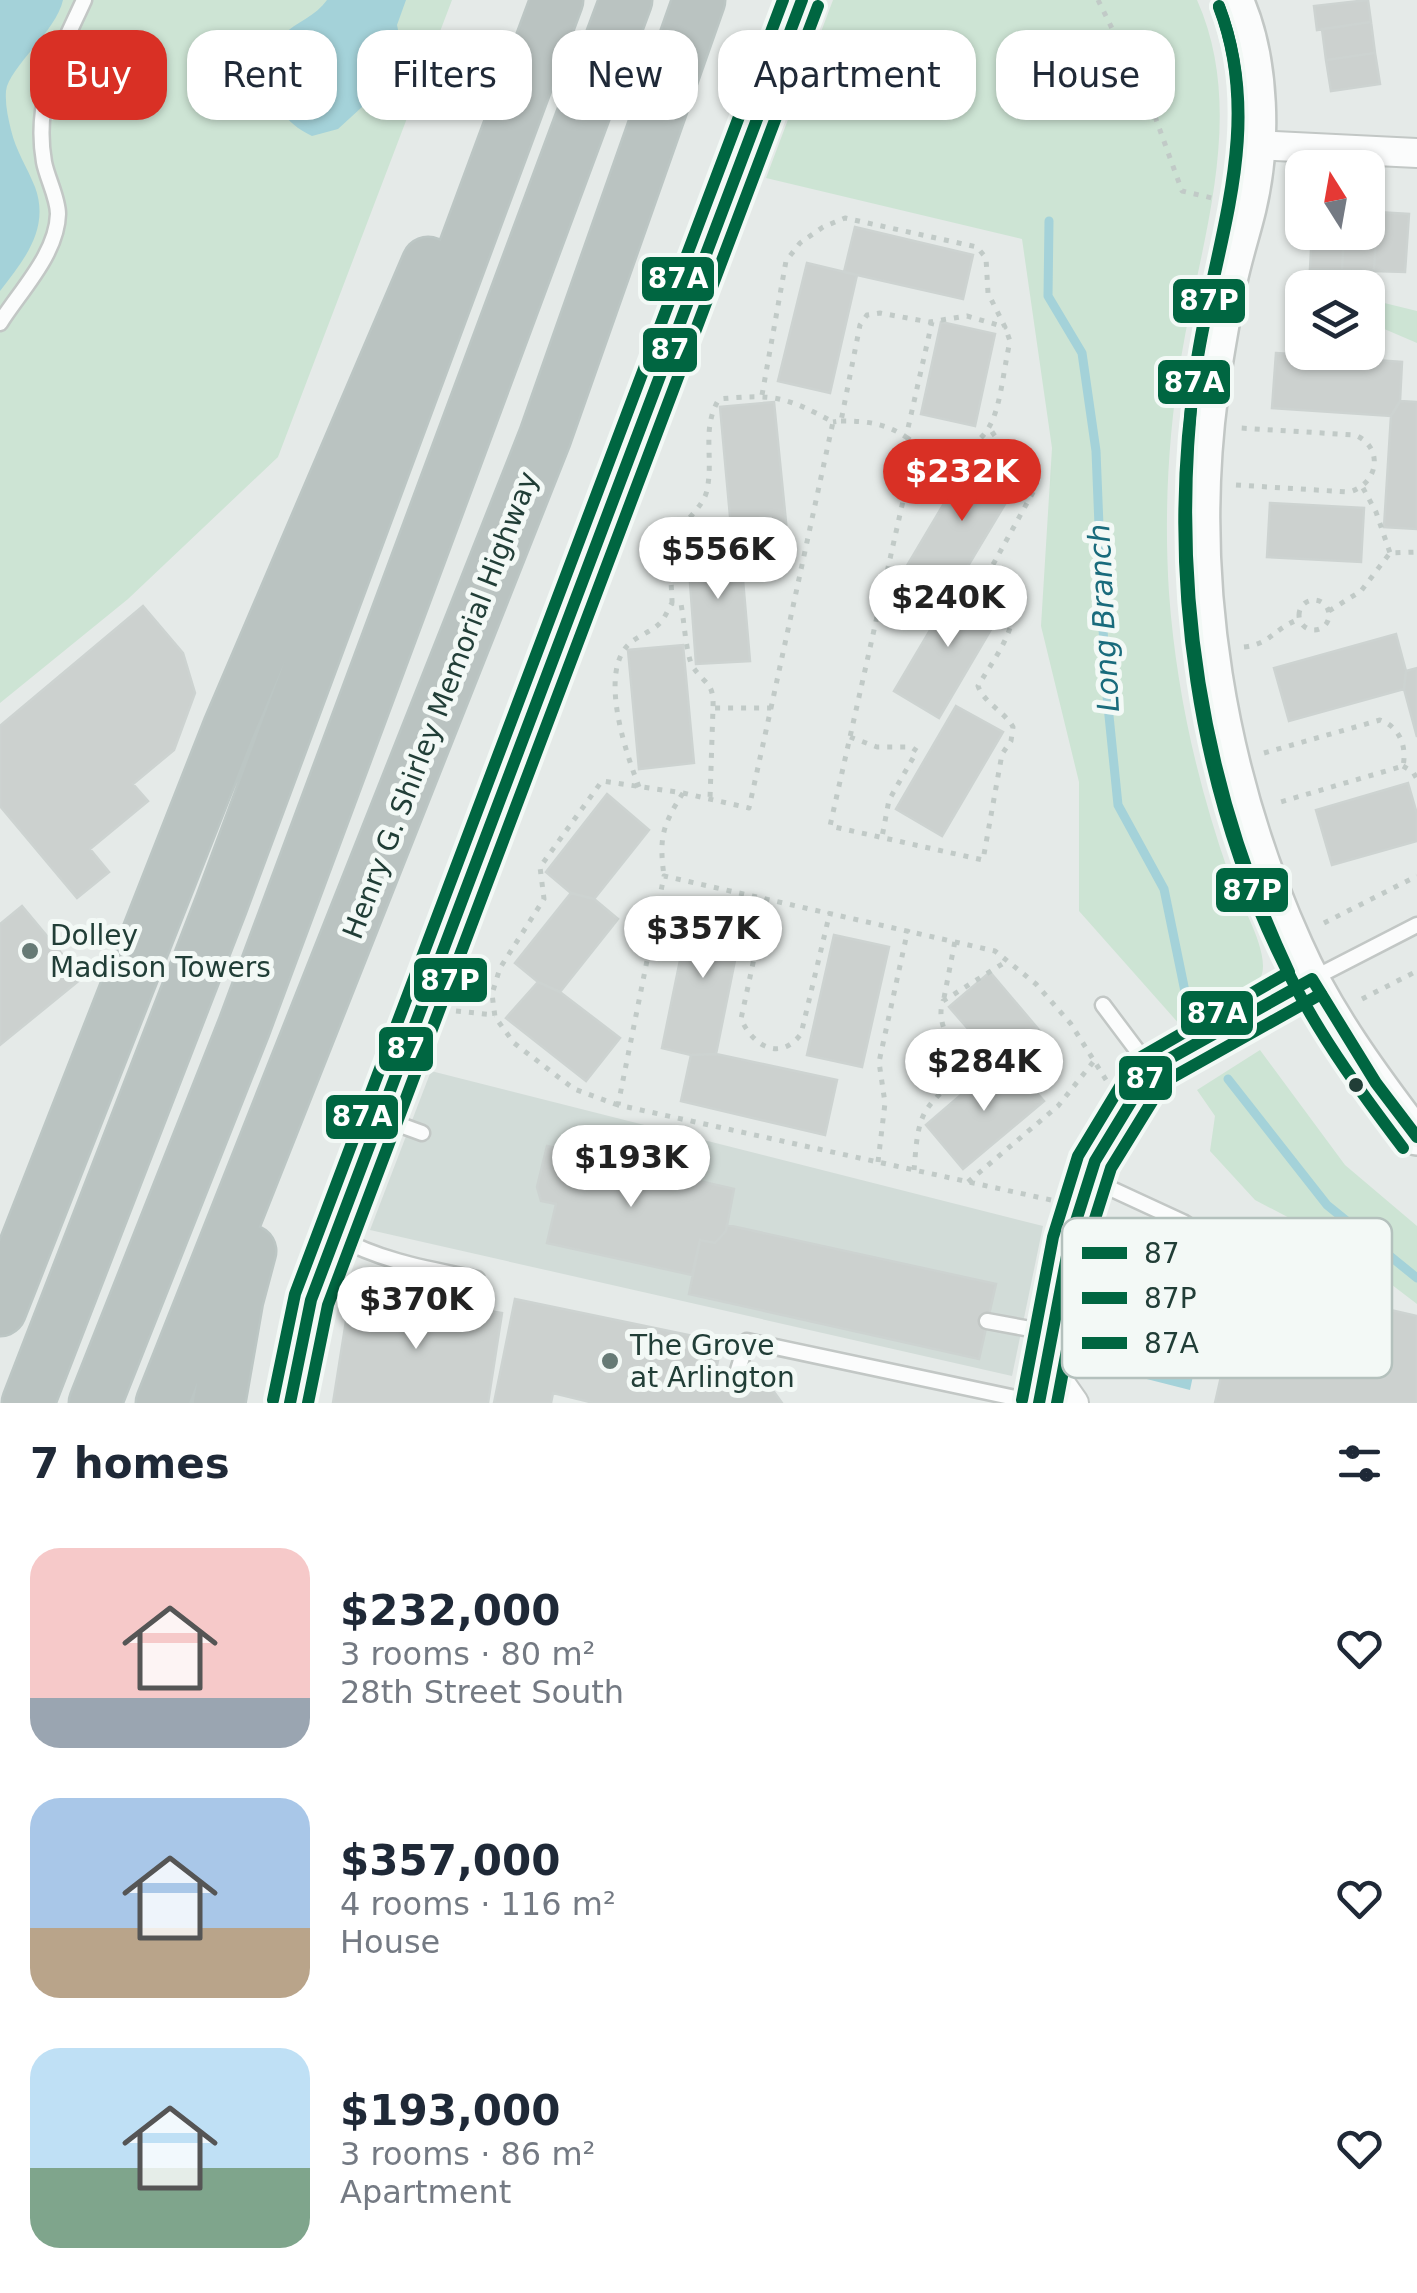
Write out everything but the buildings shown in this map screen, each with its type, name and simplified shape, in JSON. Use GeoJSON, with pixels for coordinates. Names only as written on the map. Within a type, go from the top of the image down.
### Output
{"type":"FeatureCollection","features":[{"type":"Feature","properties":{"kind":"highway"},"geometry":{"type":"LineString","coordinates":[[0,1310],[230,728],[442,229],[525,0]]}},
{"type":"Feature","properties":{"kind":"highway"},"geometry":{"type":"LineString","coordinates":[[28,1403],[228,887],[558,0]]}},
{"type":"Feature","properties":{"kind":"highway"},"geometry":{"type":"LineString","coordinates":[[95,1403],[244,1027],[626,0]]}},
{"type":"Feature","properties":{"kind":"highway","name":"Henry G. Shirley Memorial Highway"},"geometry":{"type":"LineString","coordinates":[[162,1403],[545,437],[699,0]]}},
{"type":"Feature","properties":{"kind":"highway"},"geometry":{"type":"LineString","coordinates":[[219,1403],[237,1300],[303,1055]]}},
{"type":"Feature","properties":{"kind":"highway"},"geometry":{"type":"LineString","coordinates":[[0,1284],[48,1188]]}},
{"type":"Feature","properties":{"kind":"street"},"geometry":{"type":"LineString","coordinates":[[290,1403],[311,1300],[802,0]]}},
{"type":"Feature","properties":{"kind":"street"},"geometry":{"type":"LineString","coordinates":[[1235,0],[1257,87],[1257,146],[1210,395],[1201,514],[1206,611],[1219,703],[1239,789],[1265,874],[1312,979],[1376,1084],[1417,1137]]}},
{"type":"Feature","properties":{"kind":"street"},"geometry":{"type":"LineString","coordinates":[[1257,146],[1417,153]]}},
{"type":"Feature","properties":{"kind":"street"},"geometry":{"type":"LineString","coordinates":[[1077,1218],[1095,1161],[1152,1068],[1312,979]]}},
{"type":"Feature","properties":{"kind":"street"},"geometry":{"type":"LineString","coordinates":[[1039,1403],[1062,1281]]}},
{"type":"Feature","properties":{"kind":"street"},"geometry":{"type":"LineString","coordinates":[[1046,1363],[1074,1403]]}},
{"type":"Feature","properties":{"kind":"lane"},"geometry":{"type":"LineString","coordinates":[[0,323],[34,274],[50,243],[58,214],[44,162],[41,105],[84,0]]}},
{"type":"Feature","properties":{"kind":"lane"},"geometry":{"type":"LineString","coordinates":[[1312,979],[1417,925]]}},
{"type":"Feature","properties":{"kind":"lane"},"geometry":{"type":"LineString","coordinates":[[1103,1005],[1152,1068]]}},
{"type":"Feature","properties":{"kind":"lane"},"geometry":{"type":"LineString","coordinates":[[381,1118],[422,1132]]}},
{"type":"Feature","properties":{"kind":"lane"},"geometry":{"type":"LineString","coordinates":[[1090,1180],[1174,1218]]}},
{"type":"Feature","properties":{"kind":"lane"},"geometry":{"type":"LineString","coordinates":[[336,1236],[403,1264],[476,1279],[471,1308]]}},
{"type":"Feature","properties":{"kind":"lane"},"geometry":{"type":"LineString","coordinates":[[398,1296],[403,1264]]}},
{"type":"Feature","properties":{"kind":"lane"},"geometry":{"type":"LineString","coordinates":[[988,1321],[1052,1333]]}},
{"type":"Feature","properties":{"kind":"lane"},"geometry":{"type":"LineString","coordinates":[[734,1383],[747,1341],[1039,1403]]}},
{"type":"Feature","properties":{"kind":"path"},"geometry":{"type":"LineString","coordinates":[[1098,0],[1154,111],[1182,191],[1212,198]]}},
{"type":"Feature","properties":{"kind":"path"},"geometry":{"type":"LineString","coordinates":[[762,395],[786,260],[812,234],[846,218],[978,247],[986,258],[988,293],[1010,341],[990,430],[962,451],[914,452]]}},
{"type":"Feature","properties":{"kind":"path"},"geometry":{"type":"LineString","coordinates":[[1005,327],[967,316],[933,321],[867,315],[860,325],[749,808],[602,781],[540,866],[544,899],[500,968],[492,994],[495,1015],[514,1043],[574,1089],[618,1106],[1051,1200]]}},
{"type":"Feature","properties":{"kind":"path"},"geometry":{"type":"LineString","coordinates":[[906,437],[933,321]]}},
{"type":"Feature","properties":{"kind":"path"},"geometry":{"type":"LineString","coordinates":[[639,786],[622,744],[616,704],[619,656],[629,643],[659,624],[672,604],[671,552],[677,535],[708,492],[710,413],[719,399],[762,395],[795,402],[837,422],[866,421],[892,428],[916,444],[830,826],[984,860],[1002,754],[1014,727],[978,686],[1012,627],[1013,612],[989,581],[990,570],[1037,486],[1032,473],[1002,447],[990,430]]}},
{"type":"Feature","properties":{"kind":"path"},"geometry":{"type":"LineString","coordinates":[[1236,485],[1349,492],[1363,488],[1371,479],[1373,451],[1367,440],[1355,435],[1240,428]]}},
{"type":"Feature","properties":{"kind":"path"},"geometry":{"type":"LineString","coordinates":[[977,443],[1002,447]]}},
{"type":"Feature","properties":{"kind":"path"},"geometry":{"type":"LineString","coordinates":[[1363,488],[1390,553]]}},
{"type":"Feature","properties":{"kind":"path"},"geometry":{"type":"LineString","coordinates":[[1390,553],[1417,552]]}},
{"type":"Feature","properties":{"kind":"path"},"geometry":{"type":"LineString","coordinates":[[1329,611],[1361,592],[1390,553]]}},
{"type":"Feature","properties":{"kind":"path"},"geometry":{"type":"LineString","coordinates":[[1309,601],[1324,602],[1329,611],[1326,625],[1318,630],[1308,629],[1300,619],[1301,607],[1309,601]]}},
{"type":"Feature","properties":{"kind":"path"},"geometry":{"type":"LineString","coordinates":[[672,604],[681,604],[692,666],[713,692],[710,800]]}},
{"type":"Feature","properties":{"kind":"path"},"geometry":{"type":"LineString","coordinates":[[1244,647],[1268,641],[1282,625],[1300,619]]}},
{"type":"Feature","properties":{"kind":"path"},"geometry":{"type":"LineString","coordinates":[[712,708],[771,708]]}},
{"type":"Feature","properties":{"kind":"path"},"geometry":{"type":"LineString","coordinates":[[1264,753],[1380,720],[1392,724],[1399,733],[1403,766]]}},
{"type":"Feature","properties":{"kind":"path"},"geometry":{"type":"LineString","coordinates":[[850,737],[876,747],[911,747],[917,752],[890,800],[882,838]]}},
{"type":"Feature","properties":{"kind":"path"},"geometry":{"type":"LineString","coordinates":[[1277,804],[1403,766],[1414,772],[1417,779]]}},
{"type":"Feature","properties":{"kind":"path"},"geometry":{"type":"LineString","coordinates":[[618,1106],[664,876],[660,845],[665,821],[683,793]]}},
{"type":"Feature","properties":{"kind":"path"},"geometry":{"type":"LineString","coordinates":[[664,876],[995,951],[1036,984],[1070,1024],[1108,1084]]}},
{"type":"Feature","properties":{"kind":"path"},"geometry":{"type":"LineString","coordinates":[[1324,923],[1417,876]]}},
{"type":"Feature","properties":{"kind":"path"},"geometry":{"type":"LineString","coordinates":[[767,898],[741,1019],[756,1042],[767,1049],[781,1049],[801,1034],[830,912]]}},
{"type":"Feature","properties":{"kind":"path"},"geometry":{"type":"LineString","coordinates":[[878,1163],[884,1103],[880,1062],[908,930]]}},
{"type":"Feature","properties":{"kind":"path"},"geometry":{"type":"LineString","coordinates":[[914,1170],[926,1109],[945,1089],[954,1069],[952,1047],[939,1013],[956,940]]}},
{"type":"Feature","properties":{"kind":"path"},"geometry":{"type":"LineString","coordinates":[[943,1001],[1008,961]]}},
{"type":"Feature","properties":{"kind":"path"},"geometry":{"type":"LineString","coordinates":[[1362,999],[1417,971]]}},
{"type":"Feature","properties":{"kind":"path"},"geometry":{"type":"LineString","coordinates":[[456,1011],[495,1015]]}},
{"type":"Feature","properties":{"kind":"path"},"geometry":{"type":"LineString","coordinates":[[968,1182],[1058,1106],[1094,1061]]}},
{"type":"Feature","properties":{"kind":"shaded area"},"geometry":{"type":"Polygon","coordinates":[[[431,1071],[1043,1226],[1012,1376],[370,1230],[431,1071]]]}},
{"type":"Feature","properties":{"kind":"green space"},"geometry":{"type":"Polygon","coordinates":[[[0,0],[452,0],[441,30],[357,30],[357,120],[406,120],[278,457],[128,599],[0,703],[0,0]]]}},
{"type":"Feature","properties":{"kind":"green space"},"geometry":{"type":"Polygon","coordinates":[[[833,0],[1197,0],[1212,43],[1219,88],[1219,133],[1208,224],[1173,416],[1167,505],[1169,593],[1177,665],[1198,770],[1229,874],[1257,938],[1263,964],[1262,974],[1249,989],[1181,1026],[1079,911],[1079,782],[1041,626],[1052,448],[1022,239],[766,178],[788,120],[976,120],[976,30],[822,30],[833,0]]]}},
{"type":"Feature","properties":{"kind":"green space"},"geometry":{"type":"Polygon","coordinates":[[[1385,303],[1417,311],[1417,343],[1385,329],[1385,303]]]}},
{"type":"Feature","properties":{"kind":"green space"},"geometry":{"type":"Polygon","coordinates":[[[1260,1050],[1345,1165],[1417,1226],[1417,1304],[1392,1285],[1392,1218],[1289,1218],[1255,1200],[1210,1151],[1215,1116],[1197,1090],[1260,1050]]]}},
{"type":"Feature","properties":{"kind":"water"},"geometry":{"type":"Polygon","coordinates":[[[0,0],[63,0],[47,30],[30,30],[30,52],[6,91],[11,130],[35,187],[39,216],[26,255],[0,291],[0,0]]]}},
{"type":"Feature","properties":{"kind":"water"},"geometry":{"type":"Polygon","coordinates":[[[327,0],[406,0],[398,30],[357,30],[357,112],[338,129],[312,136],[289,120],[337,120],[337,30],[289,30],[327,0]]]}},
{"type":"Feature","properties":{"kind":"water"},"geometry":{"type":"Polygon","coordinates":[[[1143,1378],[1193,1378],[1190,1390],[1143,1378]]]}},
{"type":"Feature","properties":{"kind":"waterway","name":"Long Branch"},"geometry":{"type":"LineString","coordinates":[[1049,221],[1048,296],[1082,353],[1096,451],[1105,676],[1118,805],[1164,889],[1189,1011]]}},
{"type":"Feature","properties":{"kind":"waterway","name":"Long Branch"},"geometry":{"type":"LineString","coordinates":[[1228,1079],[1327,1205],[1343,1218]]}},
{"type":"Feature","properties":{"kind":"waterway","name":"Long Branch"},"geometry":{"type":"LineString","coordinates":[[1392,1258],[1417,1278]]}},
{"type":"Feature","properties":{"kind":"transit line","name":"87A"},"geometry":{"type":"LineString","coordinates":[[273,1400],[295,1294],[783,0]]}},
{"type":"Feature","properties":{"kind":"transit line","name":"87"},"geometry":{"type":"LineString","coordinates":[[290,1403],[311,1300],[802,0]]}},
{"type":"Feature","properties":{"kind":"transit line","name":"87P"},"geometry":{"type":"LineString","coordinates":[[308,1403],[328,1305],[818,6]]}},
{"type":"Feature","properties":{"kind":"transit line","name":"87P"},"geometry":{"type":"LineString","coordinates":[[1219,6],[1232,52],[1238,141],[1225,229],[1197,363],[1188,441],[1184,521],[1196,681],[1233,837],[1260,912],[1318,1027],[1403,1148]]}},
{"type":"Feature","properties":{"kind":"transit line","name":"87A"},"geometry":{"type":"LineString","coordinates":[[1022,1400],[1053,1237],[1078,1156],[1136,1060],[1289,972],[1259,902],[1214,757],[1190,608],[1186,532],[1194,380],[1236,147],[1237,100],[1232,54],[1219,7]]}},
{"type":"Feature","properties":{"kind":"transit line","name":"87"},"geometry":{"type":"LineString","coordinates":[[1312,979],[1376,1083],[1417,1137]]}},
{"type":"Feature","properties":{"kind":"transit line","name":"87"},"geometry":{"type":"LineString","coordinates":[[1077,1218],[1095,1161],[1151,1069],[1312,979]]}},
{"type":"Feature","properties":{"kind":"transit line","name":"87P"},"geometry":{"type":"LineString","coordinates":[[1095,1218],[1111,1168],[1164,1082],[1321,994]]}},
{"type":"Feature","properties":{"kind":"transit line","name":"87"},"geometry":{"type":"LineString","coordinates":[[1039,1403],[1062,1282]]}},
{"type":"Feature","properties":{"kind":"transit line","name":"87P"},"geometry":{"type":"LineString","coordinates":[[1057,1403],[1062,1376]]}},
{"type":"Feature","properties":{"kind":"place","name":"Dolley Madison Towers"},"geometry":{"type":"Point","coordinates":[30,951]}},
{"type":"Feature","properties":{"kind":"place","name":"The Grove at Arlington"},"geometry":{"type":"Point","coordinates":[610,1361]}}]}
